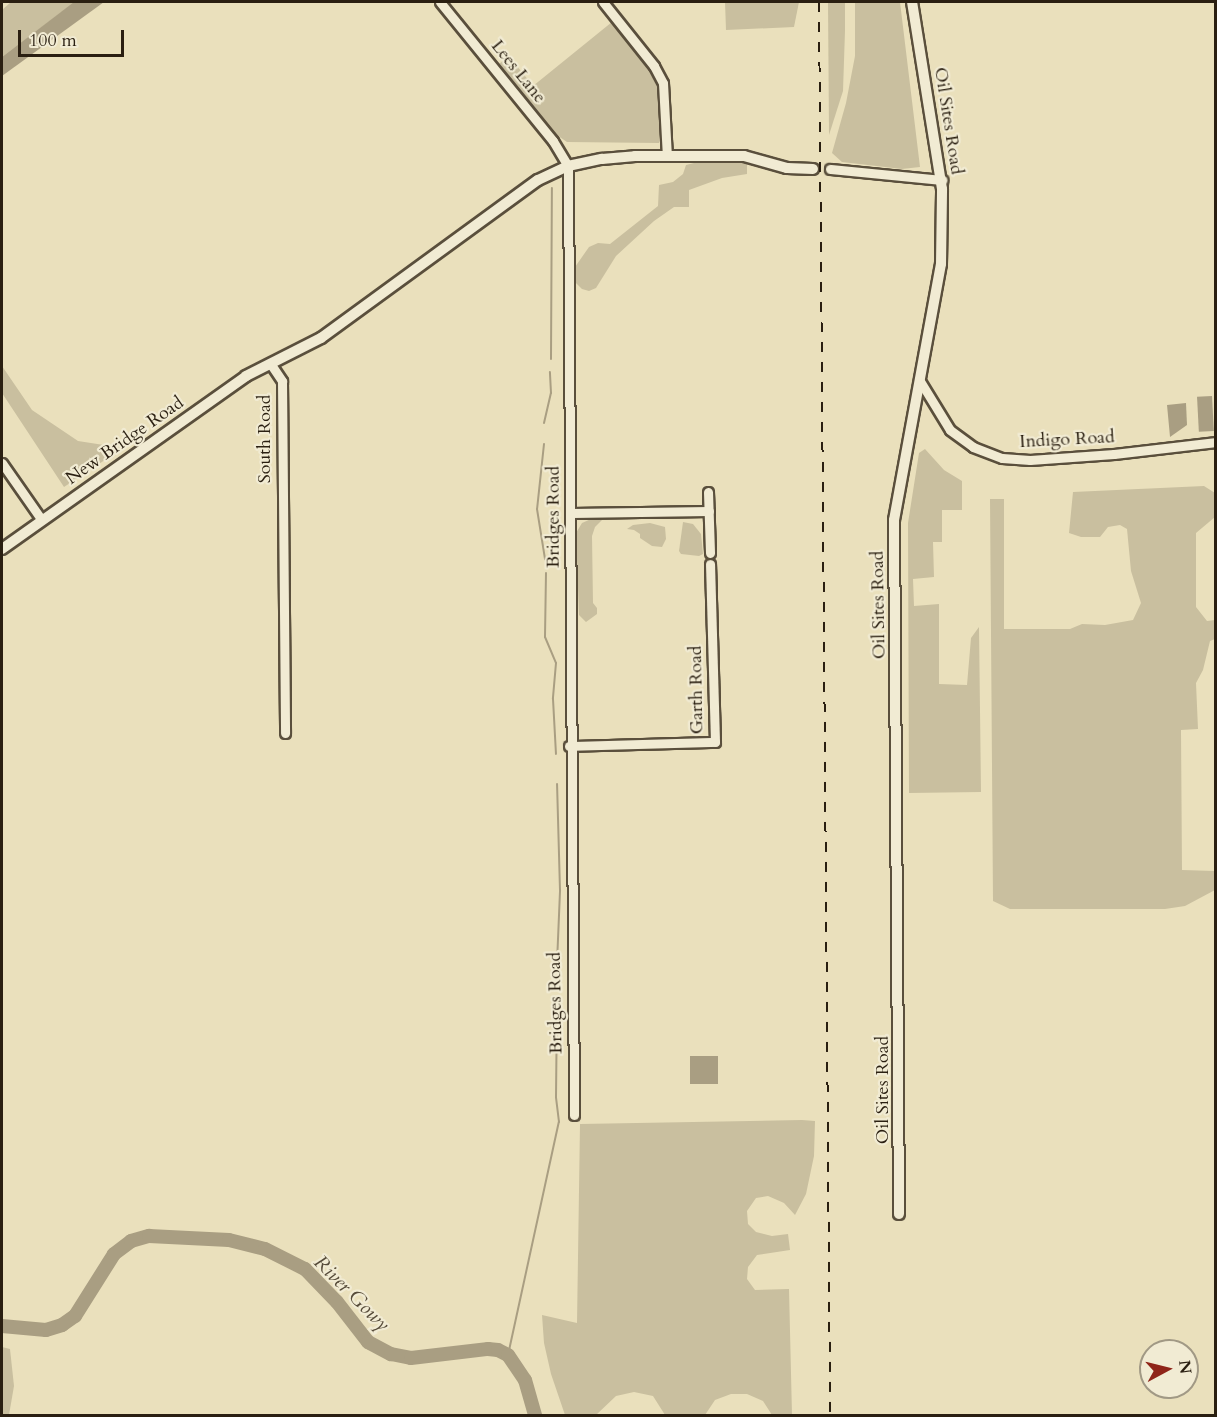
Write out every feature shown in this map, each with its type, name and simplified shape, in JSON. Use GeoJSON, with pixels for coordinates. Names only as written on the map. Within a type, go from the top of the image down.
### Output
{"type":"FeatureCollection","features":[{"type":"Feature","properties":{"kind":"street","name":"Lees Lane"},"geometry":{"type":"LineString","coordinates":[[440,2],[553,141],[568,166]]}},
{"type":"Feature","properties":{"kind":"street"},"geometry":{"type":"LineString","coordinates":[[603,2],[654,66],[663,83],[667,156]]}},
{"type":"Feature","properties":{"kind":"street","name":"Oil Sites Road"},"geometry":{"type":"LineString","coordinates":[[899,1214],[894,520],[941,264],[942,180],[912,2]]}},
{"type":"Feature","properties":{"kind":"street"},"geometry":{"type":"LineString","coordinates":[[270,363],[321,338],[511,197],[538,180],[568,166],[602,159],[744,156],[788,168],[813,170]]}},
{"type":"Feature","properties":{"kind":"street","name":"Bridges Road"},"geometry":{"type":"LineString","coordinates":[[568,166],[572,513],[570,746],[574,1115]]}},
{"type":"Feature","properties":{"kind":"street"},"geometry":{"type":"LineString","coordinates":[[830,169],[942,180]]}},
{"type":"Feature","properties":{"kind":"street","name":"New Bridge Road"},"geometry":{"type":"LineString","coordinates":[[2,549],[41,519],[246,376],[270,363]]}},
{"type":"Feature","properties":{"kind":"street","name":"South Road"},"geometry":{"type":"LineString","coordinates":[[270,363],[282,381],[285,733]]}},
{"type":"Feature","properties":{"kind":"street","name":"Indigo Road"},"geometry":{"type":"LineString","coordinates":[[920,381],[950,430],[973,447],[1002,458],[1030,460],[1114,454],[1215,442]]}},
{"type":"Feature","properties":{"kind":"street"},"geometry":{"type":"LineString","coordinates":[[2,463],[41,519]]}},
{"type":"Feature","properties":{"kind":"street"},"geometry":{"type":"LineString","coordinates":[[708,492],[710,553]]}},
{"type":"Feature","properties":{"kind":"street"},"geometry":{"type":"LineString","coordinates":[[572,513],[709,511]]}},
{"type":"Feature","properties":{"kind":"street","name":"Garth Road"},"geometry":{"type":"LineString","coordinates":[[570,746],[715,742],[710,564]]}},
{"type":"Feature","properties":{"kind":"shaded area"},"geometry":{"type":"Polygon","coordinates":[[[11,2],[75,2],[2,57],[2,10],[11,2]]]}},
{"type":"Feature","properties":{"kind":"shaded area"},"geometry":{"type":"Polygon","coordinates":[[[74,2],[104,2],[2,76],[2,57],[74,2]]]}},
{"type":"Feature","properties":{"kind":"shaded area"},"geometry":{"type":"Polygon","coordinates":[[[725,2],[799,2],[794,27],[726,30],[725,2]]]}},
{"type":"Feature","properties":{"kind":"shaded area"},"geometry":{"type":"Polygon","coordinates":[[[828,2],[845,2],[843,91],[829,135],[828,2]]]}},
{"type":"Feature","properties":{"kind":"shaded area"},"geometry":{"type":"Polygon","coordinates":[[[855,2],[900,2],[920,167],[902,169],[842,162],[832,153],[846,103],[855,56],[855,2]]]}},
{"type":"Feature","properties":{"kind":"shaded area"},"geometry":{"type":"Polygon","coordinates":[[[612,22],[644,61],[660,92],[661,139],[659,143],[567,142],[551,131],[499,64],[509,56],[533,86],[612,22]]]}},
{"type":"Feature","properties":{"kind":"shaded area"},"geometry":{"type":"Polygon","coordinates":[[[698,162],[747,162],[747,174],[722,178],[689,190],[689,207],[674,207],[654,221],[616,256],[596,288],[589,291],[582,289],[575,282],[575,267],[589,247],[598,243],[610,244],[658,206],[659,185],[673,182],[683,174],[686,165],[698,162]]]}},
{"type":"Feature","properties":{"kind":"shaded area"},"geometry":{"type":"Polygon","coordinates":[[[2,366],[32,410],[78,441],[123,448],[64,487],[2,393],[2,366]]]}},
{"type":"Feature","properties":{"kind":"shaded area"},"geometry":{"type":"Polygon","coordinates":[[[1212,396],[1214,431],[1199,432],[1197,397],[1212,396]]]}},
{"type":"Feature","properties":{"kind":"shaded area"},"geometry":{"type":"Polygon","coordinates":[[[1186,403],[1187,425],[1170,437],[1167,405],[1186,403]]]}},
{"type":"Feature","properties":{"kind":"shaded area"},"geometry":{"type":"Polygon","coordinates":[[[925,449],[944,470],[962,481],[962,510],[942,510],[942,542],[933,542],[934,577],[913,579],[914,606],[939,604],[939,684],[967,685],[971,638],[979,627],[981,792],[909,793],[908,523],[919,453],[925,449]]]}},
{"type":"Feature","properties":{"kind":"shaded area"},"geometry":{"type":"Polygon","coordinates":[[[1204,486],[1215,493],[1215,517],[1196,533],[1196,607],[1207,621],[1215,620],[1215,639],[1210,641],[1203,670],[1196,683],[1198,729],[1181,730],[1182,870],[1215,871],[1215,890],[1185,906],[1165,909],[1010,909],[993,901],[990,499],[1004,499],[1004,629],[1070,629],[1082,624],[1105,625],[1133,620],[1141,603],[1131,571],[1127,529],[1120,525],[1108,527],[1100,537],[1081,537],[1069,533],[1073,492],[1204,486]]]}},
{"type":"Feature","properties":{"kind":"shaded area"},"geometry":{"type":"Polygon","coordinates":[[[591,519],[603,519],[595,527],[592,536],[593,603],[597,608],[597,614],[586,622],[579,615],[576,533],[582,523],[591,519]]]}},
{"type":"Feature","properties":{"kind":"shaded area"},"geometry":{"type":"Polygon","coordinates":[[[683,522],[693,524],[701,534],[703,554],[699,556],[681,554],[679,551],[683,522]]]}},
{"type":"Feature","properties":{"kind":"shaded area"},"geometry":{"type":"Polygon","coordinates":[[[650,523],[665,527],[666,539],[662,547],[652,546],[640,538],[640,534],[627,529],[633,525],[650,523]]]}},
{"type":"Feature","properties":{"kind":"shaded area"},"geometry":{"type":"Polygon","coordinates":[[[690,1056],[718,1056],[718,1084],[690,1084],[690,1056]]]}},
{"type":"Feature","properties":{"kind":"shaded area"},"geometry":{"type":"Polygon","coordinates":[[[815,1121],[814,1156],[806,1194],[795,1215],[784,1203],[768,1196],[756,1198],[747,1211],[748,1224],[756,1232],[772,1236],[788,1234],[790,1250],[757,1255],[748,1267],[747,1279],[755,1290],[789,1289],[792,1415],[772,1415],[763,1401],[747,1394],[731,1394],[715,1400],[705,1415],[665,1415],[653,1396],[634,1392],[616,1396],[596,1415],[565,1415],[551,1374],[544,1343],[542,1315],[577,1323],[580,1124],[815,1121]]]}},
{"type":"Feature","properties":{"kind":"shaded area"},"geometry":{"type":"Polygon","coordinates":[[[2,1347],[10,1349],[14,1386],[9,1415],[2,1415],[2,1347]]]}},
{"type":"Feature","properties":{"kind":"waterway"},"geometry":{"type":"LineString","coordinates":[[551,359],[552,188]]}},
{"type":"Feature","properties":{"kind":"waterway"},"geometry":{"type":"LineString","coordinates":[[544,423],[551,393],[550,372]]}},
{"type":"Feature","properties":{"kind":"waterway"},"geometry":{"type":"LineString","coordinates":[[544,444],[537,509],[545,559]]}},
{"type":"Feature","properties":{"kind":"waterway"},"geometry":{"type":"LineString","coordinates":[[546,573],[545,637],[556,663],[553,699],[556,754]]}},
{"type":"Feature","properties":{"kind":"waterway"},"geometry":{"type":"LineString","coordinates":[[557,784],[560,890],[557,963]]}},
{"type":"Feature","properties":{"kind":"waterway"},"geometry":{"type":"LineString","coordinates":[[508,1355],[559,1122],[556,1097],[557,1006]]}},
{"type":"Feature","properties":{"kind":"waterway","name":"River Gowy"},"geometry":{"type":"LineString","coordinates":[[2,1326],[46,1330],[62,1325],[75,1316],[114,1254],[131,1241],[149,1236],[229,1240],[265,1249],[305,1269],[337,1302],[368,1342],[391,1354],[411,1358],[488,1349],[498,1350],[508,1355],[525,1380],[535,1416]]}},
{"type":"Feature","properties":{"kind":"railway"},"geometry":{"type":"LineString","coordinates":[[819,2],[830,1416]]}}]}
